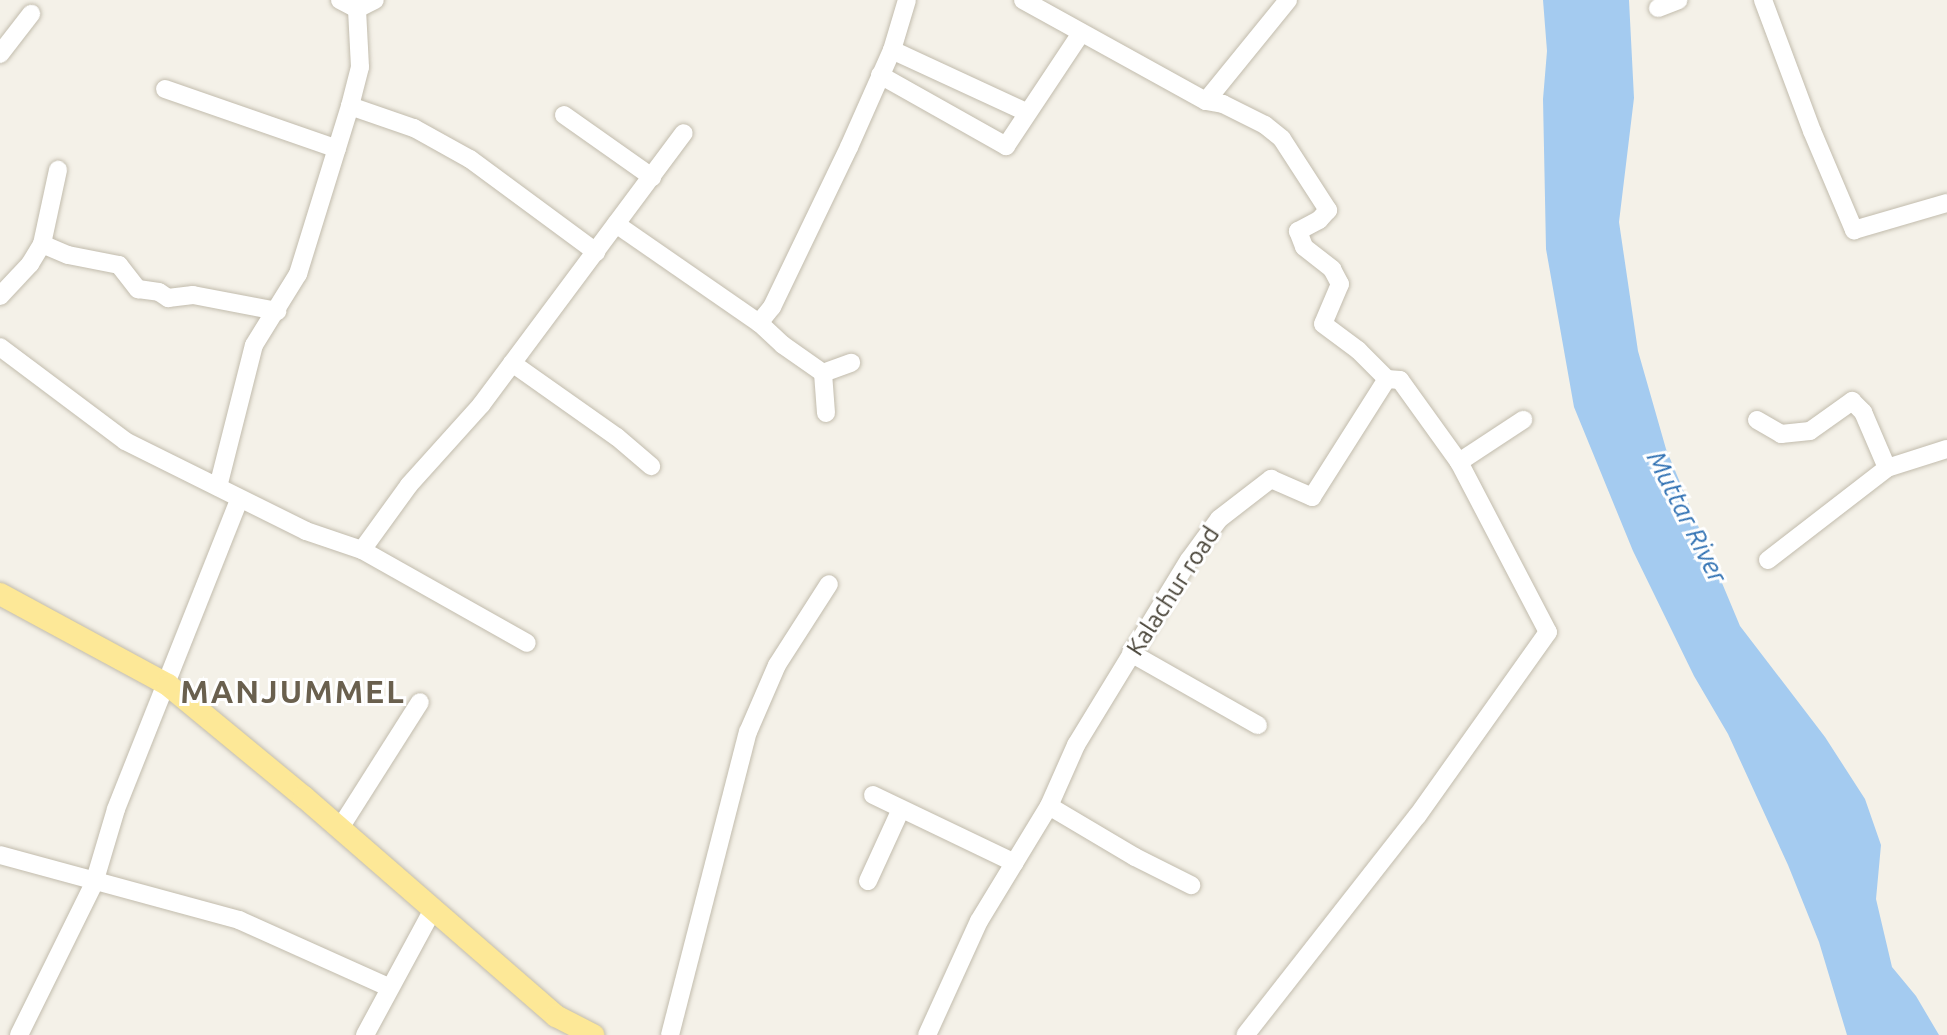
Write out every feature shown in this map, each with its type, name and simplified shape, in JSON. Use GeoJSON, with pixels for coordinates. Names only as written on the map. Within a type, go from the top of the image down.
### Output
{"type":"FeatureCollection","features":[{"type":"Feature","properties":{"kind":"main road"},"geometry":{"type":"LineString","coordinates":[[0,594],[168,685],[340,828],[556,1016],[593,1035]]}},
{"type":"Feature","properties":{"kind":"street"},"geometry":{"type":"LineString","coordinates":[[218,487],[254,345],[298,274],[350,106],[360,67],[348,4],[375,0]]}},
{"type":"Feature","properties":{"kind":"street"},"geometry":{"type":"LineString","coordinates":[[759,323],[772,307],[892,50],[907,0]]}},
{"type":"Feature","properties":{"kind":"street"},"geometry":{"type":"LineString","coordinates":[[1023,0],[1206,101],[1223,104],[1265,125],[1282,139],[1311,178],[1328,210],[1319,220],[1298,231],[1304,247],[1332,269],[1340,284],[1323,324],[1367,357],[1387,379],[1400,380],[1459,462],[1548,632],[1391,850],[1245,1035]]}},
{"type":"Feature","properties":{"kind":"street"},"geometry":{"type":"LineString","coordinates":[[1206,101],[1288,0]]}},
{"type":"Feature","properties":{"kind":"street"},"geometry":{"type":"LineString","coordinates":[[1658,8],[1679,0]]}},
{"type":"Feature","properties":{"kind":"street"},"geometry":{"type":"LineString","coordinates":[[1763,0],[1812,131],[1854,230],[1947,203]]}},
{"type":"Feature","properties":{"kind":"street"},"geometry":{"type":"LineString","coordinates":[[0,54],[31,14]]}},
{"type":"Feature","properties":{"kind":"street"},"geometry":{"type":"LineString","coordinates":[[880,75],[1006,146],[1081,33]]}},
{"type":"Feature","properties":{"kind":"street"},"geometry":{"type":"LineString","coordinates":[[892,50],[1026,112]]}},
{"type":"Feature","properties":{"kind":"street"},"geometry":{"type":"LineString","coordinates":[[165,89],[337,149]]}},
{"type":"Feature","properties":{"kind":"street"},"geometry":{"type":"LineString","coordinates":[[350,106],[414,128],[470,159],[596,252]]}},
{"type":"Feature","properties":{"kind":"street"},"geometry":{"type":"LineString","coordinates":[[564,115],[652,177]]}},
{"type":"Feature","properties":{"kind":"street"},"geometry":{"type":"LineString","coordinates":[[362,550],[409,485],[481,405],[684,133]]}},
{"type":"Feature","properties":{"kind":"street"},"geometry":{"type":"LineString","coordinates":[[0,296],[30,264],[42,244],[58,170]]}},
{"type":"Feature","properties":{"kind":"street"},"geometry":{"type":"LineString","coordinates":[[616,224],[759,323],[783,345],[823,373]]}},
{"type":"Feature","properties":{"kind":"street"},"geometry":{"type":"LineString","coordinates":[[42,244],[68,255],[119,265],[138,289],[159,292],[168,298],[193,295],[277,311]]}},
{"type":"Feature","properties":{"kind":"street"},"geometry":{"type":"LineString","coordinates":[[0,347],[125,441],[306,531],[362,550],[527,643]]}},
{"type":"Feature","properties":{"kind":"street"},"geometry":{"type":"LineString","coordinates":[[512,363],[617,437],[651,466]]}},
{"type":"Feature","properties":{"kind":"street"},"geometry":{"type":"LineString","coordinates":[[823,373],[851,363]]}},
{"type":"Feature","properties":{"kind":"street"},"geometry":{"type":"LineString","coordinates":[[823,373],[826,413]]}},
{"type":"Feature","properties":{"kind":"street","name":"Kalachur road"},"geometry":{"type":"LineString","coordinates":[[927,1035],[979,921],[1049,806],[1076,745],[1189,560],[1219,519],[1271,479],[1312,497],[1349,433],[1387,379]]}},
{"type":"Feature","properties":{"kind":"street"},"geometry":{"type":"LineString","coordinates":[[1757,420],[1781,434],[1810,431],[1852,401],[1863,412],[1887,468]]}},
{"type":"Feature","properties":{"kind":"street"},"geometry":{"type":"LineString","coordinates":[[1459,462],[1523,420]]}},
{"type":"Feature","properties":{"kind":"street"},"geometry":{"type":"LineString","coordinates":[[1768,560],[1887,468],[1947,449]]}},
{"type":"Feature","properties":{"kind":"street"},"geometry":{"type":"LineString","coordinates":[[19,1035],[94,883],[116,809],[168,685],[239,500]]}},
{"type":"Feature","properties":{"kind":"street"},"geometry":{"type":"LineString","coordinates":[[670,1035],[748,732],[777,665],[829,584]]}},
{"type":"Feature","properties":{"kind":"street"},"geometry":{"type":"LineString","coordinates":[[1131,653],[1258,725]]}},
{"type":"Feature","properties":{"kind":"street"},"geometry":{"type":"LineString","coordinates":[[340,828],[420,702]]}},
{"type":"Feature","properties":{"kind":"street"},"geometry":{"type":"LineString","coordinates":[[873,795],[1015,863]]}},
{"type":"Feature","properties":{"kind":"street"},"geometry":{"type":"LineString","coordinates":[[1049,806],[1135,857],[1191,885]]}},
{"type":"Feature","properties":{"kind":"street"},"geometry":{"type":"LineString","coordinates":[[868,881],[901,809]]}},
{"type":"Feature","properties":{"kind":"street"},"geometry":{"type":"LineString","coordinates":[[0,855],[239,920],[388,987]]}},
{"type":"Feature","properties":{"kind":"street"},"geometry":{"type":"LineString","coordinates":[[365,1035],[388,987],[433,909]]}},
{"type":"Feature","properties":{"kind":"water","name":"Muttar River"},"geometry":{"type":"Polygon","coordinates":[[[1543,0],[1629,0],[1634,98],[1619,222],[1638,351],[1666,449],[1740,626],[1825,737],[1865,799],[1881,845],[1876,899],[1892,967],[1916,996],[1939,1035],[1847,1035],[1819,942],[1788,865],[1728,734],[1694,676],[1633,551],[1574,407],[1546,249],[1543,99],[1547,51],[1543,0]]]}},
{"type":"Feature","properties":{"kind":"district","name":"MANJUMMEL"},"geometry":{"type":"Point","coordinates":[293,691]}}]}
